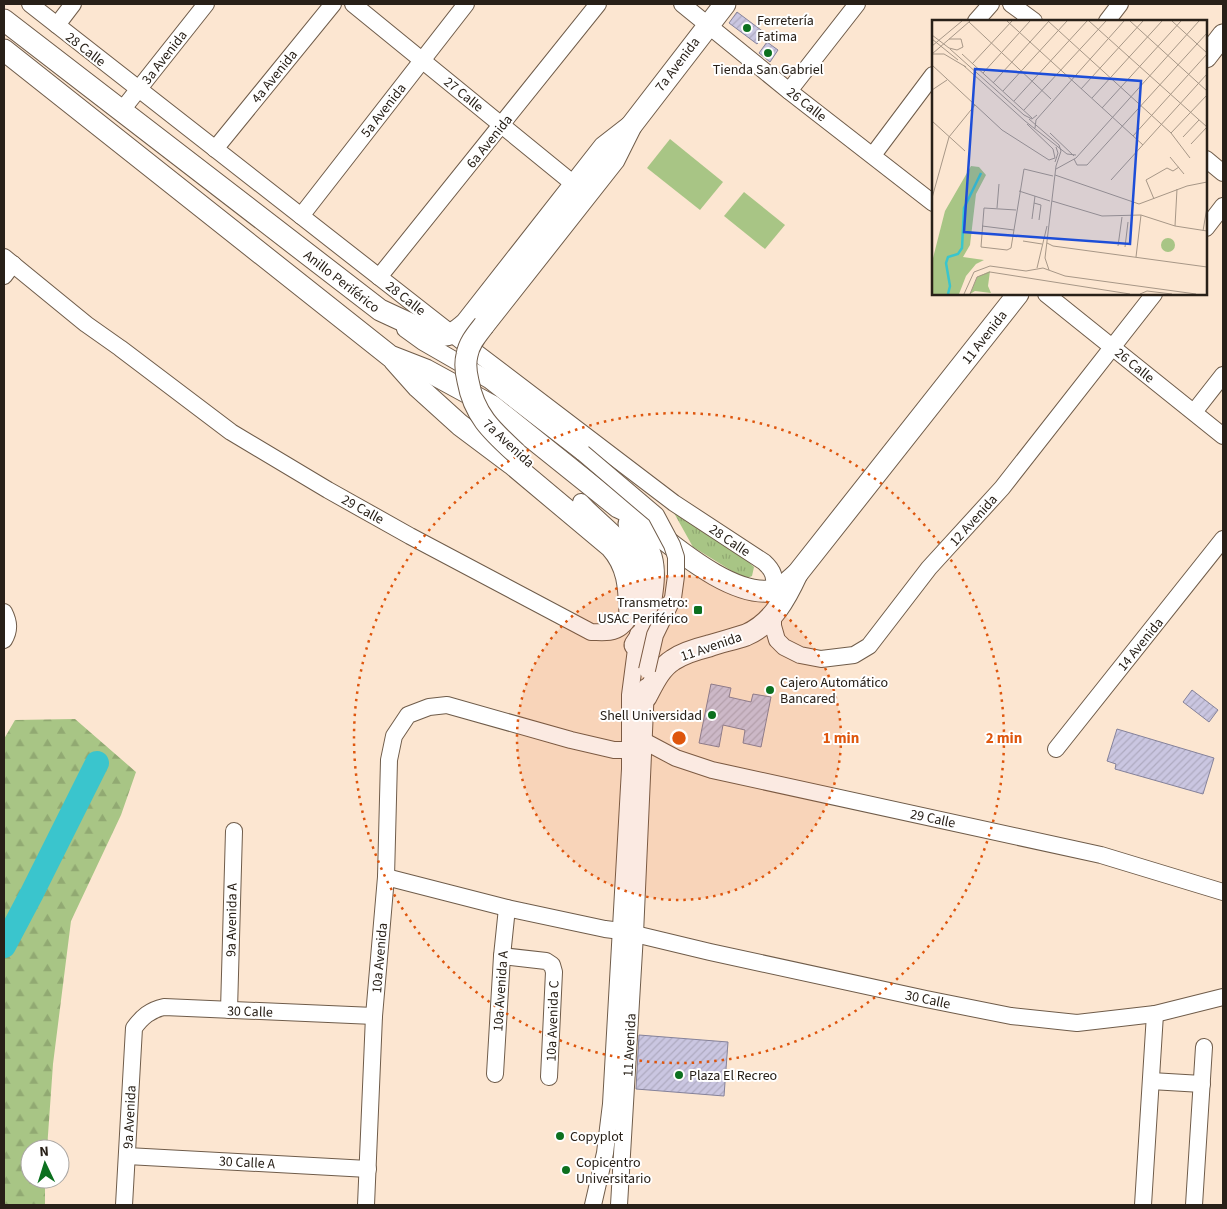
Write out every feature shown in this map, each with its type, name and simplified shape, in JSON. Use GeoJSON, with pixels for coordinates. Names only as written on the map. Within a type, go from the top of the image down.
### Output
{"type":"FeatureCollection","features":[{"type":"Feature","properties":{"kind":"main road","name":"7a Avenida"},"geometry":{"type":"LineString","coordinates":[[581,502],[516,453],[479,415],[471,397],[466,371],[466,356],[472,340],[614,160],[631,126],[725,4]]}},
{"type":"Feature","properties":{"kind":"main road","name":"Anillo Periférico"},"geometry":{"type":"LineString","coordinates":[[4,20],[380,310]]}},
{"type":"Feature","properties":{"kind":"main road"},"geometry":{"type":"LineString","coordinates":[[1207,56],[1223,34]]}},
{"type":"Feature","properties":{"kind":"main road","name":"Anillo Periférico"},"geometry":{"type":"LineString","coordinates":[[4,50],[390,356],[426,370],[492,406],[618,508],[631,512],[704,568],[733,584],[752,590],[774,590]]}},
{"type":"Feature","properties":{"kind":"main road","name":"7a Avenida"},"geometry":{"type":"LineString","coordinates":[[452,334],[466,323],[604,147],[631,126]]}},
{"type":"Feature","properties":{"kind":"main road","name":"11 Avenida"},"geometry":{"type":"LineString","coordinates":[[646,697],[660,673],[673,659],[746,634],[762,625],[773,614],[785,600],[797,574],[1017,295]]}},
{"type":"Feature","properties":{"kind":"main road"},"geometry":{"type":"LineString","coordinates":[[380,310],[434,334],[443,336],[452,334]]}},
{"type":"Feature","properties":{"kind":"main road"},"geometry":{"type":"LineString","coordinates":[[390,356],[418,387],[460,425],[512,464],[612,547],[617,553],[627,575],[630,614]]}},
{"type":"Feature","properties":{"kind":"main road"},"geometry":{"type":"LineString","coordinates":[[618,508],[622,518],[644,540],[653,564],[654,586],[646,628],[636,645]]}},
{"type":"Feature","properties":{"kind":"main road"},"geometry":{"type":"LineString","coordinates":[[774,590],[786,584],[797,574]]}},
{"type":"Feature","properties":{"kind":"street","name":"28 Calle"},"geometry":{"type":"LineString","coordinates":[[30,4],[452,334],[674,503],[764,562],[771,568],[775,576],[774,590]]}},
{"type":"Feature","properties":{"kind":"street"},"geometry":{"type":"LineString","coordinates":[[56,25],[73,4]]}},
{"type":"Feature","properties":{"kind":"street","name":"3a Avenida"},"geometry":{"type":"LineString","coordinates":[[122,110],[206,4]]}},
{"type":"Feature","properties":{"kind":"street","name":"4a Avenida"},"geometry":{"type":"LineString","coordinates":[[215,149],[333,4]]}},
{"type":"Feature","properties":{"kind":"street","name":"27 Calle"},"geometry":{"type":"LineString","coordinates":[[353,4],[575,185]]}},
{"type":"Feature","properties":{"kind":"street","name":"5a Avenida"},"geometry":{"type":"LineString","coordinates":[[301,216],[466,4]]}},
{"type":"Feature","properties":{"kind":"street","name":"6a Avenida"},"geometry":{"type":"LineString","coordinates":[[379,277],[598,4]]}},
{"type":"Feature","properties":{"kind":"street","name":"26 Calle"},"geometry":{"type":"LineString","coordinates":[[682,4],[789,91],[932,202]]}},
{"type":"Feature","properties":{"kind":"street"},"geometry":{"type":"LineString","coordinates":[[789,91],[857,4]]}},
{"type":"Feature","properties":{"kind":"street"},"geometry":{"type":"LineString","coordinates":[[977,20],[991,4]]}},
{"type":"Feature","properties":{"kind":"street"},"geometry":{"type":"LineString","coordinates":[[1011,4],[1033,20]]}},
{"type":"Feature","properties":{"kind":"street"},"geometry":{"type":"LineString","coordinates":[[1108,20],[1120,4]]}},
{"type":"Feature","properties":{"kind":"street"},"geometry":{"type":"LineString","coordinates":[[873,155],[932,77]]}},
{"type":"Feature","properties":{"kind":"street"},"geometry":{"type":"LineString","coordinates":[[1207,159],[1223,173]]}},
{"type":"Feature","properties":{"kind":"street"},"geometry":{"type":"LineString","coordinates":[[1207,227],[1223,206]]}},
{"type":"Feature","properties":{"kind":"street","name":"29 Calle"},"geometry":{"type":"LineString","coordinates":[[7,266],[231,432],[410,536],[591,632],[613,631],[621,627],[630,614],[636,599],[637,570],[634,558],[625,545],[581,502]]}},
{"type":"Feature","properties":{"kind":"street","name":"26 Calle"},"geometry":{"type":"LineString","coordinates":[[1047,295],[1223,436]]}},
{"type":"Feature","properties":{"kind":"street","name":"12 Avenida"},"geometry":{"type":"LineString","coordinates":[[773,614],[772,626],[777,640],[784,647],[800,656],[821,659],[854,655],[869,646],[929,568],[1002,488],[1153,295]]}},
{"type":"Feature","properties":{"kind":"street","name":"Anillo Periférico"},"geometry":{"type":"LineString","coordinates":[[380,310],[423,342],[489,380],[583,453],[656,515],[672,545],[676,557],[676,576],[673,598],[655,636],[647,670],[646,697]]}},
{"type":"Feature","properties":{"kind":"street"},"geometry":{"type":"LineString","coordinates":[[1194,412],[1223,375]]}},
{"type":"Feature","properties":{"kind":"street","name":"7a Avenida"},"geometry":{"type":"LineString","coordinates":[[581,502],[598,511],[625,532],[633,541],[642,558],[644,590],[636,645]]}},
{"type":"Feature","properties":{"kind":"street","name":"14 Avenida"},"geometry":{"type":"LineString","coordinates":[[1056,749],[1223,539]]}},
{"type":"Feature","properties":{"kind":"street"},"geometry":{"type":"LineString","coordinates":[[4,612],[9,628],[4,640]]}},
{"type":"Feature","properties":{"kind":"street","name":"11 Avenida"},"geometry":{"type":"LineString","coordinates":[[636,645],[630,695],[637,746]]}},
{"type":"Feature","properties":{"kind":"street","name":"11 Avenida"},"geometry":{"type":"LineString","coordinates":[[619,1205],[628,932],[637,746],[646,697]]}},
{"type":"Feature","properties":{"kind":"street","name":"29 Calle"},"geometry":{"type":"LineString","coordinates":[[408,715],[429,707],[447,705],[571,740],[614,750],[637,746],[712,770],[1101,855],[1223,892]]}},
{"type":"Feature","properties":{"kind":"street","name":"10a Avenida"},"geometry":{"type":"LineString","coordinates":[[366,1205],[374,1016],[386,877],[389,760],[394,736],[408,715]]}},
{"type":"Feature","properties":{"kind":"street","name":"9a Avenida A"},"geometry":{"type":"LineString","coordinates":[[229,1010],[234,831]]}},
{"type":"Feature","properties":{"kind":"street","name":"30 Calle"},"geometry":{"type":"LineString","coordinates":[[386,877],[507,908],[605,929],[628,932],[846,982],[1011,1016],[1077,1023],[1155,1014],[1223,997]]}},
{"type":"Feature","properties":{"kind":"street","name":"10a Avenida A"},"geometry":{"type":"LineString","coordinates":[[495,1074],[502,956],[507,908]]}},
{"type":"Feature","properties":{"kind":"street","name":"11 Avenida"},"geometry":{"type":"LineString","coordinates":[[593,1205],[601,1174],[610,1121],[628,932]]}},
{"type":"Feature","properties":{"kind":"street","name":"10a Avenida C"},"geometry":{"type":"LineString","coordinates":[[502,956],[546,961],[552,965],[554,972],[549,1077]]}},
{"type":"Feature","properties":{"kind":"street","name":"30 Calle"},"geometry":{"type":"LineString","coordinates":[[134,1028],[155,1009],[164,1007],[374,1016]]}},
{"type":"Feature","properties":{"kind":"street"},"geometry":{"type":"LineString","coordinates":[[1143,1205],[1155,1014]]}},
{"type":"Feature","properties":{"kind":"street","name":"9a Avenida"},"geometry":{"type":"LineString","coordinates":[[124,1205],[134,1028]]}},
{"type":"Feature","properties":{"kind":"street"},"geometry":{"type":"LineString","coordinates":[[1194,1205],[1204,1048]]}},
{"type":"Feature","properties":{"kind":"street"},"geometry":{"type":"LineString","coordinates":[[1151,1081],[1202,1084]]}},
{"type":"Feature","properties":{"kind":"street","name":"30 Calle A"},"geometry":{"type":"LineString","coordinates":[[127,1156],[368,1168]]}},
{"type":"Feature","properties":{"kind":"green space"},"geometry":{"type":"Polygon","coordinates":[[[670,139],[723,182],[700,210],[647,168],[670,139]]]}},
{"type":"Feature","properties":{"kind":"green space"},"geometry":{"type":"Polygon","coordinates":[[[744,192],[785,225],[765,249],[724,216],[744,192]]]}},
{"type":"Feature","properties":{"kind":"green space"},"geometry":{"type":"Polygon","coordinates":[[[660,500],[737,551],[754,567],[752,576],[743,580],[693,547],[674,513],[660,500]]]}},
{"type":"Feature","properties":{"kind":"green space"},"geometry":{"type":"Polygon","coordinates":[[[75,719],[136,772],[121,815],[71,921],[53,1064],[48,1139],[20,1139],[20,1189],[45,1189],[45,1205],[4,1205],[4,739],[15,720],[75,719]]]}},
{"type":"Feature","properties":{"kind":"building","name":"Ferretería Fatima"},"geometry":{"type":"Polygon","coordinates":[[[737,12],[765,33],[757,44],[729,23],[737,12]]]}},
{"type":"Feature","properties":{"kind":"building","name":"Tienda San Gabriel"},"geometry":{"type":"Polygon","coordinates":[[[767,42],[778,50],[770,62],[759,53],[767,42]]]}},
{"type":"Feature","properties":{"kind":"building"},"geometry":{"type":"Polygon","coordinates":[[[711,684],[731,688],[729,697],[751,702],[753,694],[771,697],[761,747],[743,743],[745,730],[723,725],[719,747],[699,743],[711,684]]]}},
{"type":"Feature","properties":{"kind":"building"},"geometry":{"type":"Polygon","coordinates":[[[1192,690],[1218,710],[1209,722],[1183,702],[1192,690]]]}},
{"type":"Feature","properties":{"kind":"building"},"geometry":{"type":"Polygon","coordinates":[[[1117,729],[1214,758],[1203,794],[1115,769],[1116,764],[1107,761],[1117,729]]]}},
{"type":"Feature","properties":{"kind":"building","name":"Plaza El Recreo"},"geometry":{"type":"Polygon","coordinates":[[[639,1035],[728,1042],[724,1096],[636,1089],[639,1035]]]}},
{"type":"Feature","properties":{"kind":"waterway"},"geometry":{"type":"LineString","coordinates":[[4,946],[97,763]]}},
{"type":"Feature","properties":{"kind":"place","name":"Ferretería Fatima"},"geometry":{"type":"Point","coordinates":[747,28]}},
{"type":"Feature","properties":{"kind":"place","name":"Tienda San Gabriel"},"geometry":{"type":"Point","coordinates":[768,53]}},
{"type":"Feature","properties":{"kind":"place","name":"Transmetro: USAC Periférico"},"geometry":{"type":"Point","coordinates":[698,610]}},
{"type":"Feature","properties":{"kind":"place","name":"Cajero Automático Bancared"},"geometry":{"type":"Point","coordinates":[770,690]}},
{"type":"Feature","properties":{"kind":"place","name":"Shell Universidad"},"geometry":{"type":"Point","coordinates":[712,715]}},
{"type":"Feature","properties":{"kind":"place","name":"Plaza El Recreo"},"geometry":{"type":"Point","coordinates":[679,1075]}},
{"type":"Feature","properties":{"kind":"place","name":"Copyplot"},"geometry":{"type":"Point","coordinates":[560,1136]}},
{"type":"Feature","properties":{"kind":"place","name":"Copicentro Universitario"},"geometry":{"type":"Point","coordinates":[566,1170]}}]}
